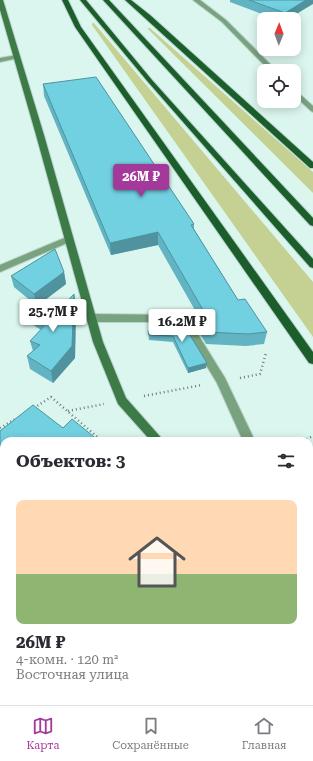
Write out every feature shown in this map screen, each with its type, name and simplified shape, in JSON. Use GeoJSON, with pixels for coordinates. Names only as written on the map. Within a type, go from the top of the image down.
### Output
{"type":"FeatureCollection","features":[{"type":"Feature","properties":{"kind":"main road"},"geometry":{"type":"LineString","coordinates":[[65,0],[78,27],[313,360]]}},
{"type":"Feature","properties":{"kind":"main road"},"geometry":{"type":"LineString","coordinates":[[83,0],[150,81],[313,265]]}},
{"type":"Feature","properties":{"kind":"main road"},"geometry":{"type":"LineString","coordinates":[[106,0],[313,223]]}},
{"type":"Feature","properties":{"kind":"main road"},"geometry":{"type":"LineString","coordinates":[[128,0],[148,16],[313,166]]}},
{"type":"Feature","properties":{"kind":"street"},"geometry":{"type":"LineString","coordinates":[[0,0],[98,342],[122,401],[154,437]]}},
{"type":"Feature","properties":{"kind":"street"},"geometry":{"type":"LineString","coordinates":[[196,0],[224,21],[267,64]]}},
{"type":"Feature","properties":{"kind":"street"},"geometry":{"type":"LineString","coordinates":[[0,60],[17,57]]}},
{"type":"Feature","properties":{"kind":"street"},"geometry":{"type":"LineString","coordinates":[[301,98],[313,110]]}},
{"type":"Feature","properties":{"kind":"street"},"geometry":{"type":"LineString","coordinates":[[0,269],[69,239]]}},
{"type":"Feature","properties":{"kind":"street"},"geometry":{"type":"LineString","coordinates":[[91,318],[183,318],[221,381],[247,437]]}},
{"type":"Feature","properties":{"kind":"path"},"geometry":{"type":"LineString","coordinates":[[68,411],[260,374],[266,353]]}},
{"type":"Feature","properties":{"kind":"path"},"geometry":{"type":"LineString","coordinates":[[32,409],[51,397],[97,437]]}},
{"type":"Feature","properties":{"kind":"path"},"geometry":{"type":"LineString","coordinates":[[0,428],[19,417]]}},
{"type":"Feature","properties":{"kind":"green space"},"geometry":{"type":"Polygon","coordinates":[[[93,22],[313,282],[313,337],[92,25],[93,22]]]}},
{"type":"Feature","properties":{"kind":"green space"},"geometry":{"type":"Polygon","coordinates":[[[147,28],[150,28],[313,172],[313,193],[147,28]]]}},
{"type":"Feature","properties":{"kind":"building"},"geometry":{"type":"Polygon","coordinates":[[[249,0],[306,0],[287,12],[282,12],[249,0]]]}},
{"type":"Feature","properties":{"kind":"building"},"geometry":{"type":"Polygon","coordinates":[[[96,77],[194,224],[191,225],[238,300],[245,299],[267,332],[248,334],[207,332],[194,312],[203,310],[158,232],[110,243],[43,84],[96,77]]]}},
{"type":"Feature","properties":{"kind":"building"},"geometry":{"type":"Polygon","coordinates":[[[55,249],[64,272],[34,294],[11,276],[55,249]]]}},
{"type":"Feature","properties":{"kind":"building"},"geometry":{"type":"Polygon","coordinates":[[[74,294],[72,346],[51,371],[27,356],[40,345],[30,341],[47,323],[21,307],[63,306],[74,294]]]}},
{"type":"Feature","properties":{"kind":"building"},"geometry":{"type":"Polygon","coordinates":[[[182,322],[207,363],[188,368],[173,336],[149,335],[148,331],[182,322]]]}},
{"type":"Feature","properties":{"kind":"building"},"geometry":{"type":"Polygon","coordinates":[[[33,405],[63,428],[72,419],[94,437],[0,437],[0,431],[33,405]]]}}]}
